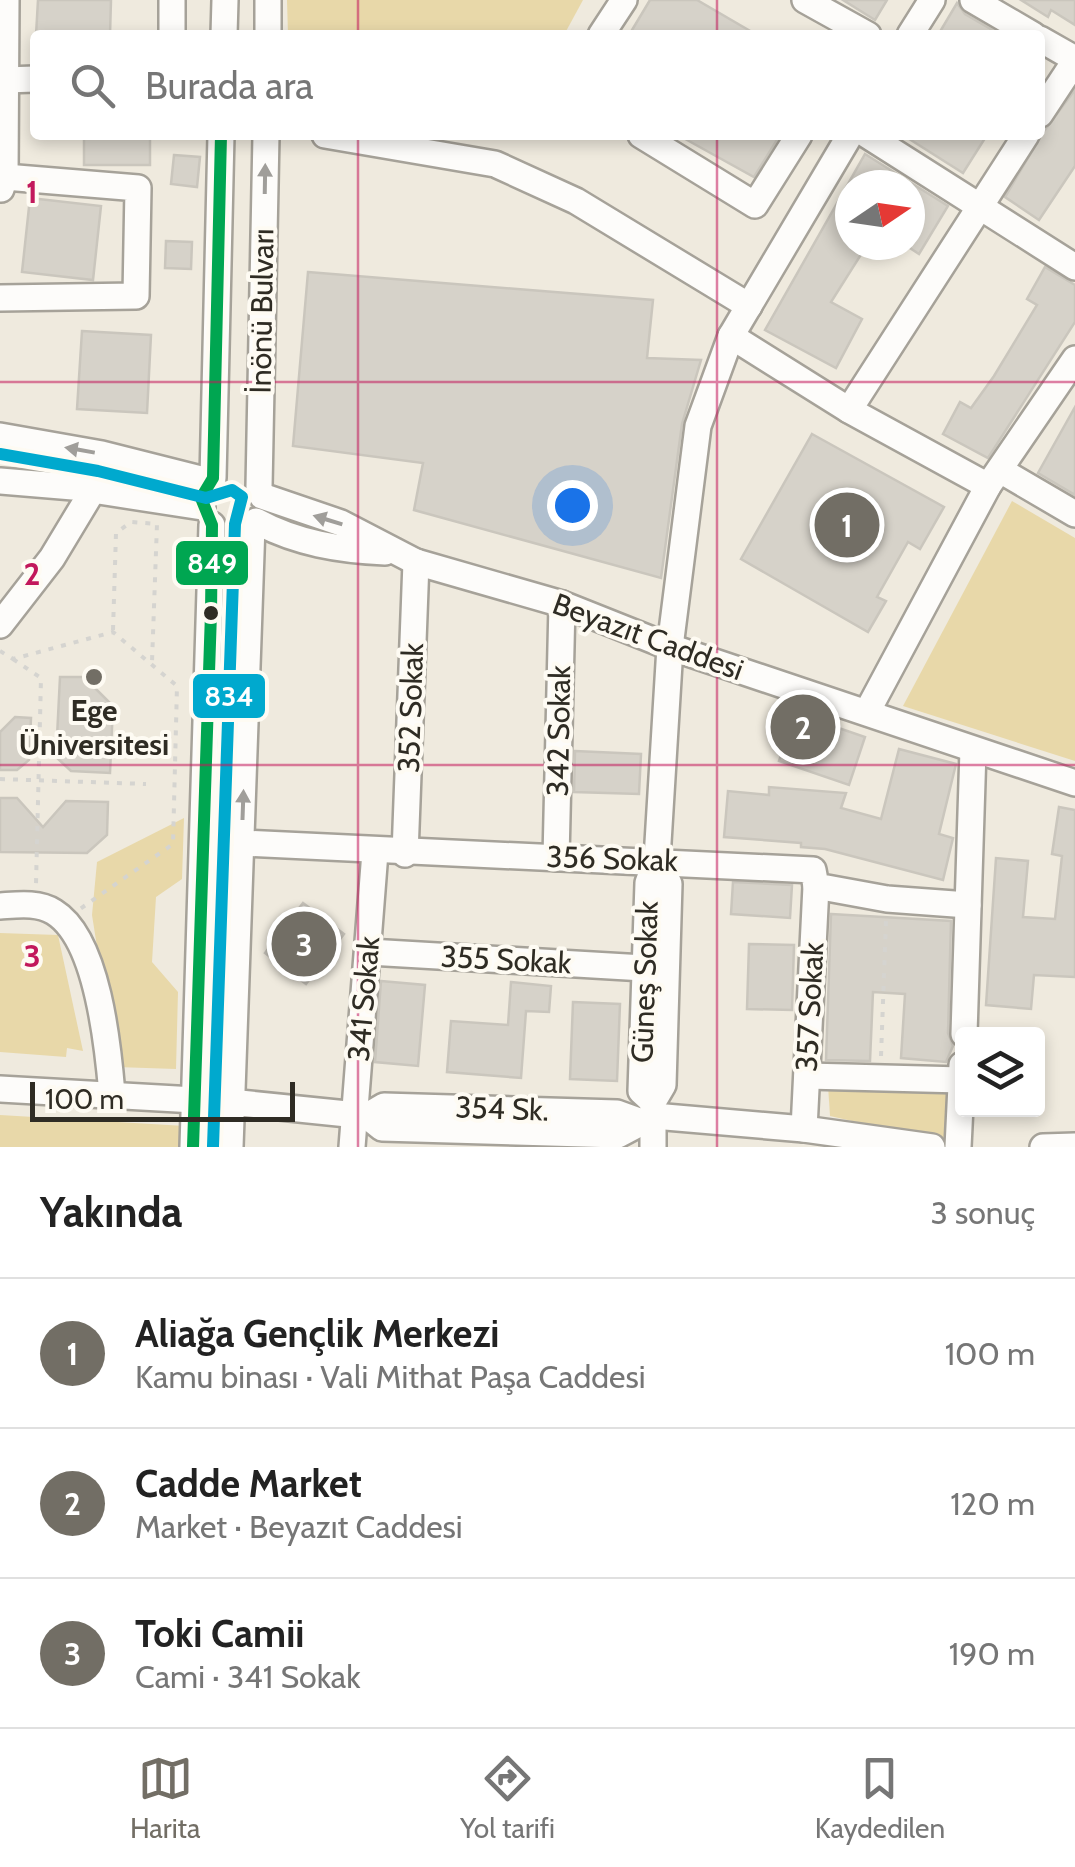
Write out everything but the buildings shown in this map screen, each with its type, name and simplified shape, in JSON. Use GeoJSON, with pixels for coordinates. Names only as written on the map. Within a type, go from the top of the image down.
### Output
{"type":"FeatureCollection","features":[{"type":"Feature","properties":{"kind":"street"},"geometry":{"type":"LineString","coordinates":[[172,0],[172,30]]}},
{"type":"Feature","properties":{"kind":"street"},"geometry":{"type":"LineString","coordinates":[[224,30],[225,0]]}},
{"type":"Feature","properties":{"kind":"street"},"geometry":{"type":"LineString","coordinates":[[268,0],[268,30]]}},
{"type":"Feature","properties":{"kind":"street"},"geometry":{"type":"LineString","coordinates":[[604,30],[624,0]]}},
{"type":"Feature","properties":{"kind":"street"},"geometry":{"type":"LineString","coordinates":[[805,0],[836,28]]}},
{"type":"Feature","properties":{"kind":"street"},"geometry":{"type":"LineString","coordinates":[[913,30],[932,0]]}},
{"type":"Feature","properties":{"kind":"street"},"geometry":{"type":"LineString","coordinates":[[974,0],[1025,30]]}},
{"type":"Feature","properties":{"kind":"street"},"geometry":{"type":"LineString","coordinates":[[0,298],[136,296],[138,188],[2,184],[4,13]]}},
{"type":"Feature","properties":{"kind":"street"},"geometry":{"type":"LineString","coordinates":[[1045,42],[1075,60],[1045,106]]}},
{"type":"Feature","properties":{"kind":"street"},"geometry":{"type":"LineString","coordinates":[[5,80],[30,79]]}},
{"type":"Feature","properties":{"kind":"street","name":"İnönü Bulvarı"},"geometry":{"type":"LineString","coordinates":[[207,516],[221,140]]}},
{"type":"Feature","properties":{"kind":"street","name":"İnönü Bulvarı"},"geometry":{"type":"LineString","coordinates":[[230,1147],[257,507],[266,140]]}},
{"type":"Feature","properties":{"kind":"street"},"geometry":{"type":"LineString","coordinates":[[354,140],[495,164],[576,201],[748,306]]}},
{"type":"Feature","properties":{"kind":"street"},"geometry":{"type":"LineString","coordinates":[[649,140],[755,205],[796,140]]}},
{"type":"Feature","properties":{"kind":"street","name":"Güneş Sokak"},"geometry":{"type":"LineString","coordinates":[[652,1147],[641,1091],[648,883],[657,859],[670,646],[698,426],[731,336],[847,140]]}},
{"type":"Feature","properties":{"kind":"street"},"geometry":{"type":"LineString","coordinates":[[874,140],[1075,266]]}},
{"type":"Feature","properties":{"kind":"street"},"geometry":{"type":"LineString","coordinates":[[849,410],[1023,140]]}},
{"type":"Feature","properties":{"kind":"street"},"geometry":{"type":"LineString","coordinates":[[731,336],[849,410],[1075,514]]}},
{"type":"Feature","properties":{"kind":"street"},"geometry":{"type":"LineString","coordinates":[[867,712],[994,478],[1075,358]]}},
{"type":"Feature","properties":{"kind":"street"},"geometry":{"type":"LineString","coordinates":[[0,436],[211,479],[238,472],[257,507],[228,532],[207,516],[93,490],[0,481]]}},
{"type":"Feature","properties":{"kind":"street"},"geometry":{"type":"LineString","coordinates":[[0,626],[52,558],[93,490]]}},
{"type":"Feature","properties":{"kind":"street","name":"Beyazıt Caddesi"},"geometry":{"type":"LineString","coordinates":[[257,507],[281,535],[345,550],[390,552],[562,604],[670,646],[1075,782]]}},
{"type":"Feature","properties":{"kind":"street"},"geometry":{"type":"LineString","coordinates":[[192,1147],[207,516]]}},
{"type":"Feature","properties":{"kind":"street","name":"352 Sokak"},"geometry":{"type":"LineString","coordinates":[[405,854],[416,562]]}},
{"type":"Feature","properties":{"kind":"street","name":"342 Sokak"},"geometry":{"type":"LineString","coordinates":[[556,858],[562,604]]}},
{"type":"Feature","properties":{"kind":"street"},"geometry":{"type":"LineString","coordinates":[[964,1027],[973,750]]}},
{"type":"Feature","properties":{"kind":"street","name":"356 Sokak"},"geometry":{"type":"LineString","coordinates":[[242,843],[405,854],[657,859],[813,870],[816,886],[887,899],[968,905]]}},
{"type":"Feature","properties":{"kind":"street","name":"341 Sokak"},"geometry":{"type":"LineString","coordinates":[[352,1147],[360,1116],[374,852]]}},
{"type":"Feature","properties":{"kind":"street","name":"Güneş Sokak"},"geometry":{"type":"LineString","coordinates":[[648,1113],[663,1085],[669,884],[657,859]]}},
{"type":"Feature","properties":{"kind":"street","name":"357 Sokak"},"geometry":{"type":"LineString","coordinates":[[804,1129],[816,886]]}},
{"type":"Feature","properties":{"kind":"street"},"geometry":{"type":"LineString","coordinates":[[0,906],[36,906],[63,920],[79,938],[100,1010],[112,1094]]}},
{"type":"Feature","properties":{"kind":"street","name":"355 Sokak"},"geometry":{"type":"LineString","coordinates":[[368,952],[644,968]]}},
{"type":"Feature","properties":{"kind":"street"},"geometry":{"type":"LineString","coordinates":[[807,1076],[955,1080]]}},
{"type":"Feature","properties":{"kind":"street","name":"354 Sk."},"geometry":{"type":"LineString","coordinates":[[0,1089],[230,1102],[360,1116],[382,1128],[517,1134],[618,1135],[648,1113],[932,1147]]}},
{"type":"Feature","properties":{"kind":"street"},"geometry":{"type":"LineString","coordinates":[[958,1147],[960,1117]]}},
{"type":"Feature","properties":{"kind":"street"},"geometry":{"type":"LineString","coordinates":[[1043,1147],[1075,1146]]}},
{"type":"Feature","properties":{"kind":"path"},"geometry":{"type":"LineString","coordinates":[[113,632],[116,533],[131,522],[157,524],[152,662]]}},
{"type":"Feature","properties":{"kind":"path"},"geometry":{"type":"LineString","coordinates":[[13,658],[113,632]]}},
{"type":"Feature","properties":{"kind":"path"},"geometry":{"type":"LineString","coordinates":[[63,920],[173,844],[178,686],[113,632]]}},
{"type":"Feature","properties":{"kind":"path"},"geometry":{"type":"LineString","coordinates":[[0,651],[41,678],[36,906]]}},
{"type":"Feature","properties":{"kind":"path"},"geometry":{"type":"LineString","coordinates":[[0,779],[146,784]]}},
{"type":"Feature","properties":{"kind":"path"},"geometry":{"type":"LineString","coordinates":[[880,1081],[887,899]]}},
{"type":"Feature","properties":{"kind":"shaded area"},"geometry":{"type":"Polygon","coordinates":[[[287,0],[583,0],[567,30],[288,30],[287,0]]]}},
{"type":"Feature","properties":{"kind":"shaded area"},"geometry":{"type":"Polygon","coordinates":[[[1012,501],[1075,538],[1075,761],[903,706],[1012,501]]]}},
{"type":"Feature","properties":{"kind":"shaded area"},"geometry":{"type":"Polygon","coordinates":[[[184,818],[182,879],[156,897],[152,962],[178,992],[176,1069],[116,1067],[92,915],[97,862],[184,818]]]}},
{"type":"Feature","properties":{"kind":"shaded area"},"geometry":{"type":"Polygon","coordinates":[[[0,933],[58,935],[83,1051],[67,1048],[66,1057],[0,1052],[0,933]]]}},
{"type":"Feature","properties":{"kind":"shaded area"},"geometry":{"type":"Polygon","coordinates":[[[828,1085],[953,1090],[945,1142],[830,1116],[828,1085]]]}},
{"type":"Feature","properties":{"kind":"shaded area"},"geometry":{"type":"Polygon","coordinates":[[[0,1115],[185,1126],[184,1147],[0,1147],[0,1115]]]}},
{"type":"Feature","properties":{"kind":"transit line","name":"849"},"geometry":{"type":"LineString","coordinates":[[193,1147],[211,613],[212,525],[201,498],[213,478],[221,140]]}},
{"type":"Feature","properties":{"kind":"transit line","name":"834"},"geometry":{"type":"LineString","coordinates":[[0,454],[98,471],[206,498],[232,490],[242,497],[235,524],[213,1146]]}},
{"type":"Feature","properties":{"kind":"place","name":"Aliağa Gençlik Merkezi"},"geometry":{"type":"Point","coordinates":[847,525]}},
{"type":"Feature","properties":{"kind":"place","name":"Ege Üniversitesi"},"geometry":{"type":"Point","coordinates":[94,677]}},
{"type":"Feature","properties":{"kind":"place","name":"Cadde Market"},"geometry":{"type":"Point","coordinates":[803,727]}},
{"type":"Feature","properties":{"kind":"place","name":"Toki Camii"},"geometry":{"type":"Point","coordinates":[304,944]}}]}
